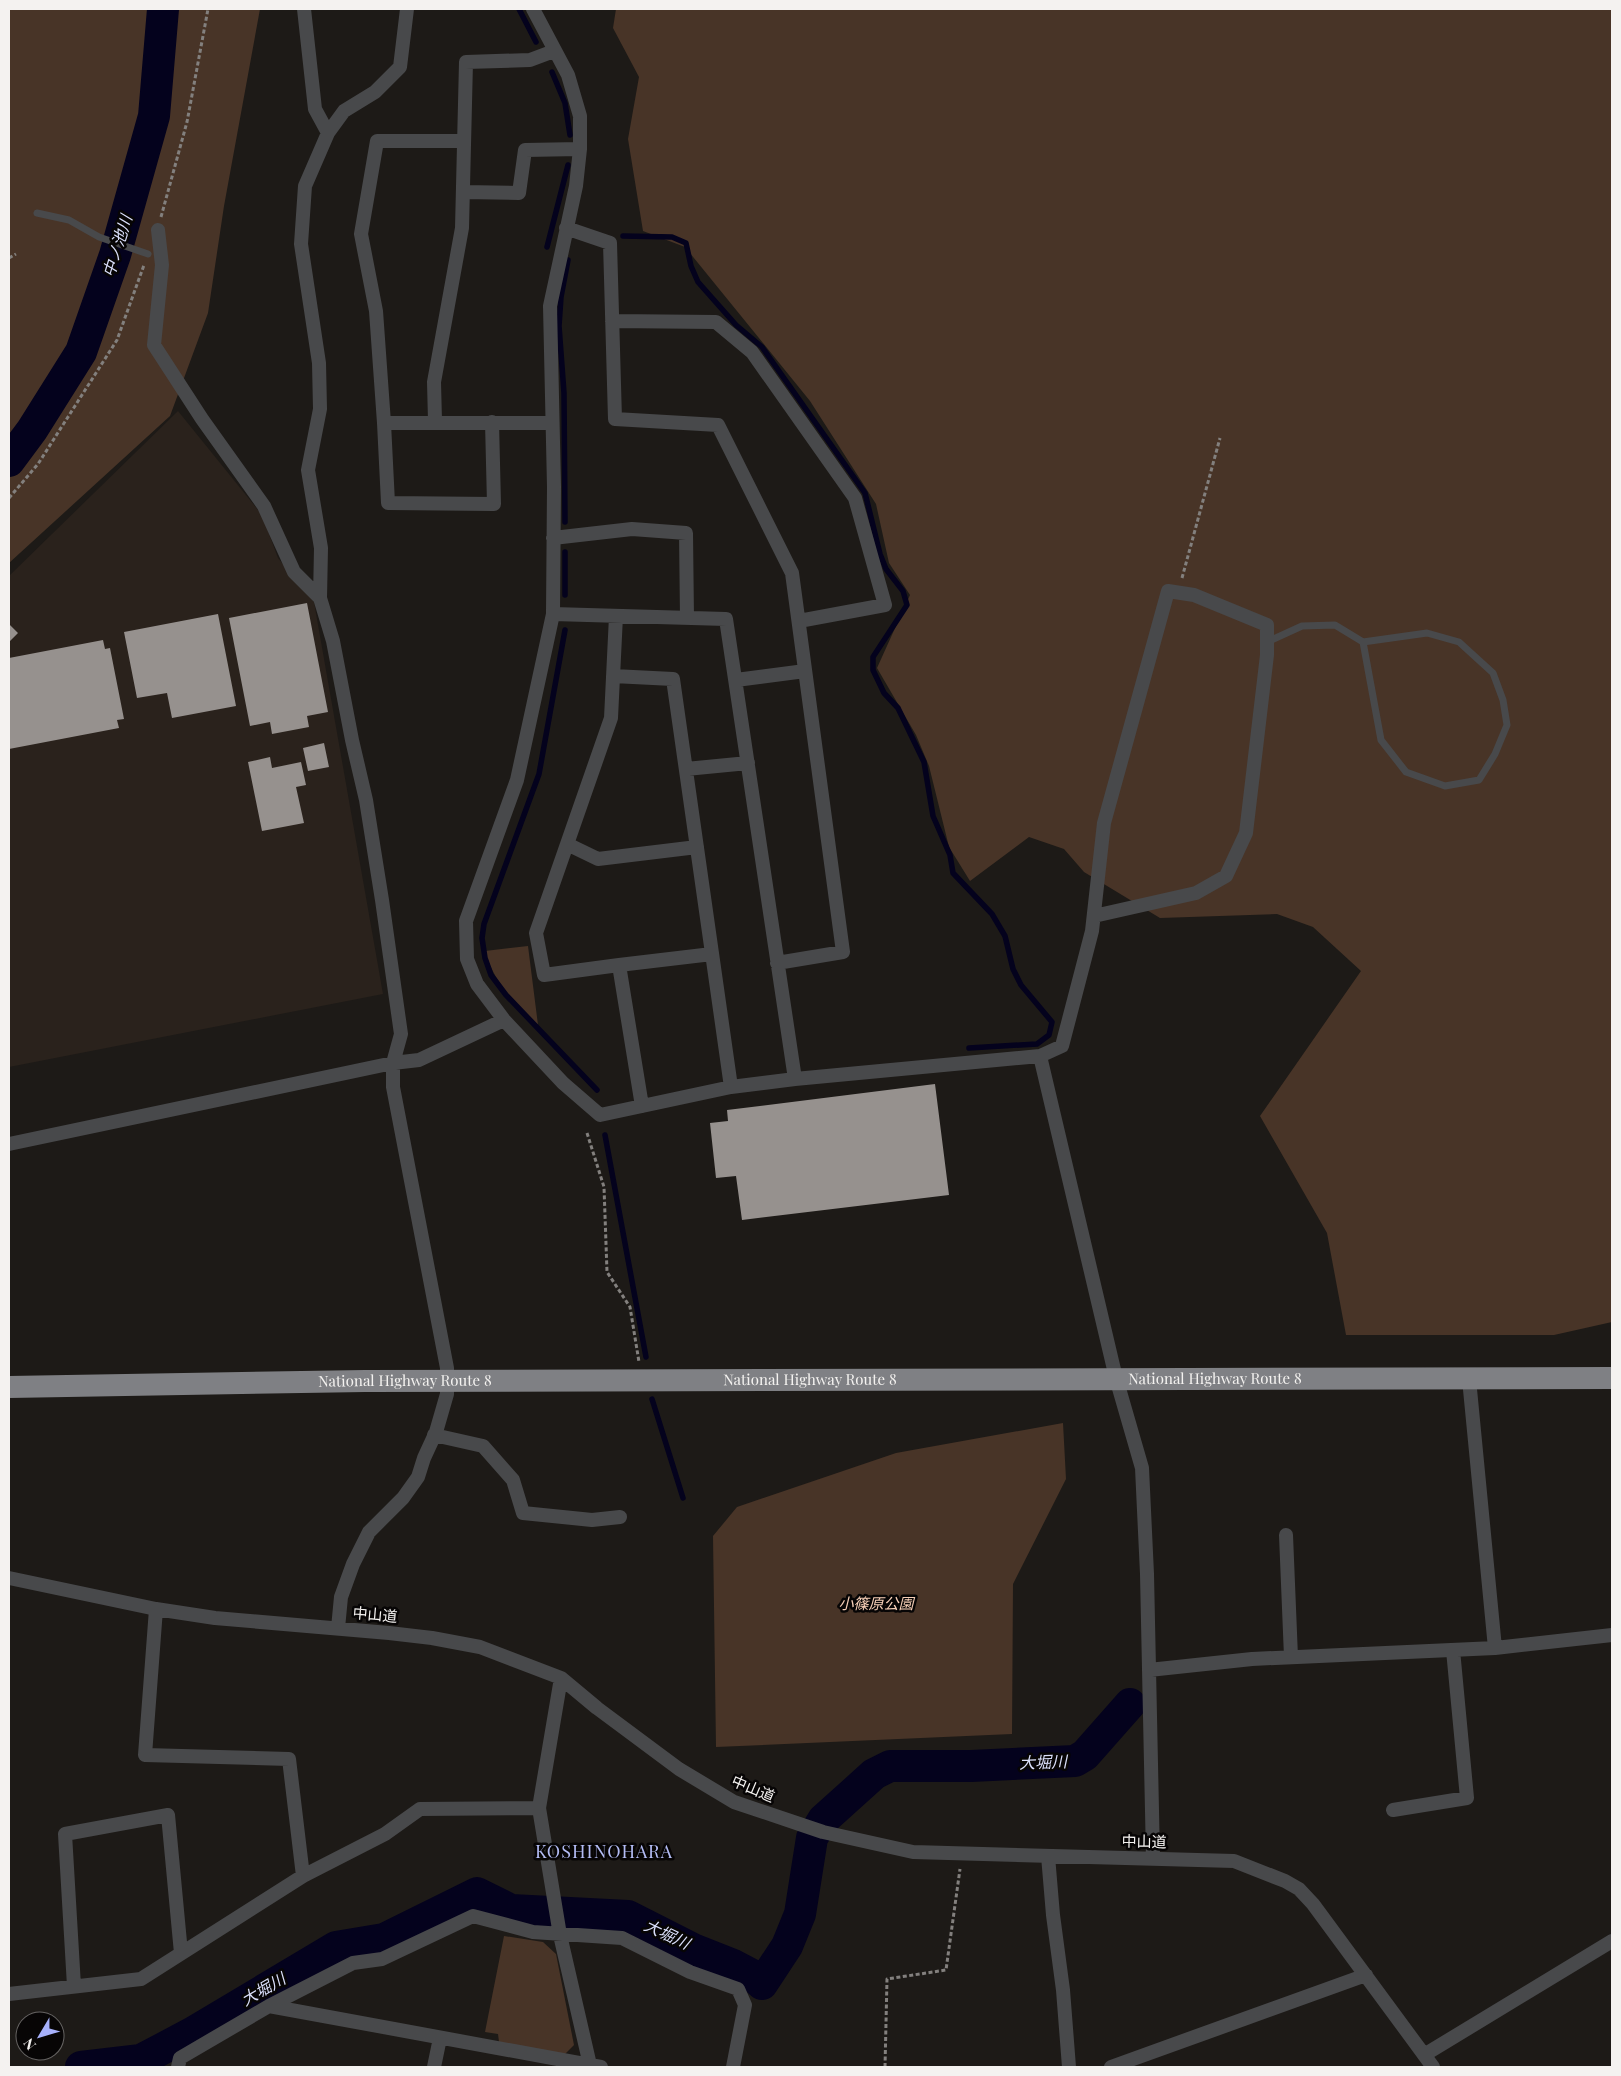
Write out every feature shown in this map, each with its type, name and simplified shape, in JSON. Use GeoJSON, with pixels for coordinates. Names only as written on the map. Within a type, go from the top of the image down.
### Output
{"type":"FeatureCollection","features":[{"type":"Feature","properties":{"kind":"highway","name":"National Highway Route 8"},"geometry":{"type":"LineString","coordinates":[[9,1387],[1116,1378],[1612,1378]]}},
{"type":"Feature","properties":{"kind":"street"},"geometry":{"type":"LineString","coordinates":[[304,9],[315,109],[328,133]]}},
{"type":"Feature","properties":{"kind":"street"},"geometry":{"type":"LineString","coordinates":[[338,1628],[341,1597],[361,1548],[369,1532],[403,1498],[418,1477],[447,1394],[448,1382],[447,1368],[393,1087],[393,1063],[401,1034],[366,800],[352,740],[333,641],[320,598],[322,548],[308,470],[320,409],[319,363],[302,244],[305,186],[328,133],[344,111],[375,92],[400,67],[407,9]]}},
{"type":"Feature","properties":{"kind":"street"},"geometry":{"type":"LineString","coordinates":[[534,9],[568,75],[580,116],[580,150],[576,186],[550,306],[551,423],[554,487],[553,614],[518,780],[466,920],[467,959],[476,984],[504,1020],[563,1083],[600,1115],[731,1087],[795,1079],[1040,1056],[1062,1046],[1092,931],[1104,823],[1168,592],[1194,595],[1267,625],[1267,655],[1246,833],[1226,876],[1196,894],[1094,916]]}},
{"type":"Feature","properties":{"kind":"street"},"geometry":{"type":"LineString","coordinates":[[435,421],[434,382],[462,228],[466,62],[530,60],[554,51]]}},
{"type":"Feature","properties":{"kind":"street"},"geometry":{"type":"LineString","coordinates":[[464,141],[377,141],[361,234],[376,311],[388,503],[494,504],[492,422]]}},
{"type":"Feature","properties":{"kind":"street"},"geometry":{"type":"LineString","coordinates":[[463,192],[519,193],[525,150],[580,150]]}},
{"type":"Feature","properties":{"kind":"street"},"geometry":{"type":"LineString","coordinates":[[566,228],[610,243],[615,419],[718,425],[792,573],[843,952],[777,963]]}},
{"type":"Feature","properties":{"kind":"street"},"geometry":{"type":"LineString","coordinates":[[158,230],[162,265],[154,344],[202,419],[264,506],[294,572],[320,598]]}},
{"type":"Feature","properties":{"kind":"street"},"geometry":{"type":"LineString","coordinates":[[612,321],[716,322],[752,352],[855,498],[885,605],[799,621]]}},
{"type":"Feature","properties":{"kind":"street"},"geometry":{"type":"LineString","coordinates":[[384,423],[435,421],[551,423]]}},
{"type":"Feature","properties":{"kind":"street"},"geometry":{"type":"LineString","coordinates":[[553,538],[632,530],[686,533],[687,618]]}},
{"type":"Feature","properties":{"kind":"street"},"geometry":{"type":"LineString","coordinates":[[553,614],[726,619],[795,1079]]}},
{"type":"Feature","properties":{"kind":"street"},"geometry":{"type":"LineString","coordinates":[[616,616],[611,718],[536,933],[544,975],[712,954]]}},
{"type":"Feature","properties":{"kind":"street"},"geometry":{"type":"LineString","coordinates":[[736,680],[805,671]]}},
{"type":"Feature","properties":{"kind":"street"},"geometry":{"type":"LineString","coordinates":[[613,676],[673,679],[731,1087]]}},
{"type":"Feature","properties":{"kind":"street"},"geometry":{"type":"LineString","coordinates":[[686,769],[748,763]]}},
{"type":"Feature","properties":{"kind":"street"},"geometry":{"type":"LineString","coordinates":[[567,844],[598,860],[696,847]]}},
{"type":"Feature","properties":{"kind":"street"},"geometry":{"type":"LineString","coordinates":[[619,965],[642,1106]]}},
{"type":"Feature","properties":{"kind":"street"},"geometry":{"type":"LineString","coordinates":[[9,1144],[393,1063],[419,1060],[504,1020]]}},
{"type":"Feature","properties":{"kind":"street"},"geometry":{"type":"LineString","coordinates":[[1040,1056],[1116,1378],[1142,1468],[1154,1858]]}},
{"type":"Feature","properties":{"kind":"street"},"geometry":{"type":"LineString","coordinates":[[1469,1379],[1495,1648]]}},
{"type":"Feature","properties":{"kind":"street"},"geometry":{"type":"LineString","coordinates":[[434,1435],[483,1446],[513,1480],[523,1513],[592,1520],[620,1517]]}},
{"type":"Feature","properties":{"kind":"street"},"geometry":{"type":"LineString","coordinates":[[1286,1535],[1291,1657]]}},
{"type":"Feature","properties":{"kind":"street","name":"中山道"},"geometry":{"type":"LineString","coordinates":[[9,1578],[156,1609],[215,1618],[432,1638],[480,1647],[561,1678],[597,1708],[679,1769],[734,1802],[823,1832],[913,1852],[1234,1861],[1285,1881],[1299,1889],[1313,1904],[1433,2067]]}},
{"type":"Feature","properties":{"kind":"street"},"geometry":{"type":"LineString","coordinates":[[156,1609],[145,1755],[289,1759],[303,1876]]}},
{"type":"Feature","properties":{"kind":"street"},"geometry":{"type":"LineString","coordinates":[[1149,1670],[1252,1659],[1495,1648],[1612,1635]]}},
{"type":"Feature","properties":{"kind":"street"},"geometry":{"type":"LineString","coordinates":[[1393,1810],[1467,1798],[1453,1650]]}},
{"type":"Feature","properties":{"kind":"street"},"geometry":{"type":"LineString","coordinates":[[269,2006],[596,2066],[559,1930],[539,1808],[561,1678]]}},
{"type":"Feature","properties":{"kind":"street"},"geometry":{"type":"LineString","coordinates":[[9,1994],[141,1979],[303,1876],[386,1834],[420,1810],[539,1808]]}},
{"type":"Feature","properties":{"kind":"street"},"geometry":{"type":"LineString","coordinates":[[74,1986],[65,1834],[168,1815],[182,1953]]}},
{"type":"Feature","properties":{"kind":"street"},"geometry":{"type":"LineString","coordinates":[[1048,1856],[1063,1990],[1069,2067]]}},
{"type":"Feature","properties":{"kind":"street"},"geometry":{"type":"LineString","coordinates":[[178,2067],[180,2058],[269,2006],[353,1963],[382,1959],[473,1916],[533,1932],[559,1930],[622,1938],[690,1972],[738,1989],[745,2005],[734,2067]]}},
{"type":"Feature","properties":{"kind":"street"},"geometry":{"type":"LineString","coordinates":[[1424,2055],[1612,1941]]}},
{"type":"Feature","properties":{"kind":"street"},"geometry":{"type":"LineString","coordinates":[[1112,2067],[1366,1975]]}},
{"type":"Feature","properties":{"kind":"street"},"geometry":{"type":"LineString","coordinates":[[434,2067],[440,2038]]}},
{"type":"Feature","properties":{"kind":"lane"},"geometry":{"type":"LineString","coordinates":[[37,213],[69,220],[108,242],[148,254]]}},
{"type":"Feature","properties":{"kind":"lane"},"geometry":{"type":"LineString","coordinates":[[1267,642],[1302,626],[1335,625],[1363,642],[1427,633],[1459,642],[1493,673],[1503,700],[1507,724],[1495,754],[1479,780],[1445,786],[1406,772],[1381,740],[1363,642]]}},
{"type":"Feature","properties":{"kind":"path"},"geometry":{"type":"LineString","coordinates":[[158,230],[187,122],[208,9]]}},
{"type":"Feature","properties":{"kind":"path"},"geometry":{"type":"LineString","coordinates":[[9,258],[16,254]]}},
{"type":"Feature","properties":{"kind":"path"},"geometry":{"type":"LineString","coordinates":[[9,498],[38,464],[117,340],[148,254]]}},
{"type":"Feature","properties":{"kind":"path"},"geometry":{"type":"LineString","coordinates":[[1177,593],[1220,438]]}},
{"type":"Feature","properties":{"kind":"path"},"geometry":{"type":"LineString","coordinates":[[587,1133],[604,1186],[607,1272],[630,1307],[640,1368]]}},
{"type":"Feature","properties":{"kind":"path"},"geometry":{"type":"LineString","coordinates":[[885,2067],[888,1979],[946,1970],[962,1854]]}},
{"type":"Feature","properties":{"kind":"shaded area"},"geometry":{"type":"Polygon","coordinates":[[[178,411],[262,515],[278,558],[314,602],[383,994],[9,1067],[9,576],[178,411]]]}},
{"type":"Feature","properties":{"kind":"green space"},"geometry":{"type":"Polygon","coordinates":[[[9,9],[260,9],[224,206],[208,313],[170,416],[9,563],[9,9]]]}},
{"type":"Feature","properties":{"kind":"green space"},"geometry":{"type":"Polygon","coordinates":[[[616,9],[1612,9],[1612,1322],[1554,1335],[1346,1335],[1327,1233],[1260,1116],[1361,971],[1313,927],[1277,914],[1160,918],[1084,872],[1064,849],[1029,837],[970,881],[949,847],[929,766],[916,735],[877,668],[910,595],[889,563],[876,504],[810,401],[685,247],[643,231],[628,139],[639,77],[613,28],[616,9]]]}},
{"type":"Feature","properties":{"kind":"green space"},"geometry":{"type":"Polygon","coordinates":[[[528,946],[538,1025],[506,992],[494,974],[485,951],[528,946]]]}},
{"type":"Feature","properties":{"kind":"green space","name":"小篠原公園"},"geometry":{"type":"Polygon","coordinates":[[[1063,1423],[1066,1479],[1013,1584],[1012,1734],[716,1747],[713,1536],[737,1507],[896,1453],[1063,1423]]]}},
{"type":"Feature","properties":{"kind":"green space"},"geometry":{"type":"Polygon","coordinates":[[[504,1936],[543,1942],[556,1954],[574,2045],[565,2054],[499,2042],[498,2034],[485,2032],[504,1936]]]}},
{"type":"Feature","properties":{"kind":"building"},"geometry":{"type":"Polygon","coordinates":[[[307,603],[328,712],[307,716],[309,727],[272,734],[270,722],[250,726],[229,618],[307,603]]]}},
{"type":"Feature","properties":{"kind":"building"},"geometry":{"type":"Polygon","coordinates":[[[218,614],[236,706],[172,718],[167,693],[137,698],[124,632],[218,614]]]}},
{"type":"Feature","properties":{"kind":"building"},"geometry":{"type":"Polygon","coordinates":[[[9,624],[18,633],[9,642],[9,624]]]}},
{"type":"Feature","properties":{"kind":"building"},"geometry":{"type":"Polygon","coordinates":[[[103,640],[105,649],[110,648],[124,719],[117,720],[119,728],[9,749],[9,658],[103,640]]]}},
{"type":"Feature","properties":{"kind":"building"},"geometry":{"type":"Polygon","coordinates":[[[324,743],[329,767],[308,771],[303,748],[324,743]]]}},
{"type":"Feature","properties":{"kind":"building"},"geometry":{"type":"Polygon","coordinates":[[[270,757],[272,768],[301,762],[306,785],[296,787],[304,823],[262,831],[248,762],[270,757]]]}},
{"type":"Feature","properties":{"kind":"building"},"geometry":{"type":"Polygon","coordinates":[[[935,1084],[949,1195],[742,1220],[736,1176],[716,1178],[710,1123],[728,1121],[727,1110],[935,1084]]]}},
{"type":"Feature","properties":{"kind":"waterway","name":"中ノ池川"},"geometry":{"type":"LineString","coordinates":[[9,461],[32,430],[81,352],[115,255],[154,116],[163,9]]}},
{"type":"Feature","properties":{"kind":"waterway"},"geometry":{"type":"LineString","coordinates":[[519,9],[536,42]]}},
{"type":"Feature","properties":{"kind":"waterway"},"geometry":{"type":"LineString","coordinates":[[552,72],[565,103],[570,135]]}},
{"type":"Feature","properties":{"kind":"waterway"},"geometry":{"type":"LineString","coordinates":[[547,247],[568,165]]}},
{"type":"Feature","properties":{"kind":"waterway"},"geometry":{"type":"LineString","coordinates":[[623,236],[672,237],[686,243],[691,266],[698,282],[736,325],[762,347],[865,493],[880,554],[886,569],[903,591],[907,605],[873,657],[873,670],[884,693],[898,708],[924,762],[933,816],[950,855],[953,873],[992,914],[1005,936],[1013,969],[1021,985],[1052,1022],[1049,1035],[1037,1044],[969,1048]]}},
{"type":"Feature","properties":{"kind":"waterway"},"geometry":{"type":"LineString","coordinates":[[565,522],[564,393],[559,326],[561,297],[568,260]]}},
{"type":"Feature","properties":{"kind":"waterway"},"geometry":{"type":"LineString","coordinates":[[565,552],[565,595]]}},
{"type":"Feature","properties":{"kind":"waterway"},"geometry":{"type":"LineString","coordinates":[[565,630],[539,774],[484,924],[482,938],[485,958],[491,975],[506,995],[597,1090]]}},
{"type":"Feature","properties":{"kind":"waterway"},"geometry":{"type":"LineString","coordinates":[[605,1135],[646,1357]]}},
{"type":"Feature","properties":{"kind":"waterway"},"geometry":{"type":"LineString","coordinates":[[652,1399],[683,1498]]}},
{"type":"Feature","properties":{"kind":"waterway","name":"大堀川"},"geometry":{"type":"LineString","coordinates":[[81,2067],[141,2060],[192,2033],[336,1947],[384,1939],[477,1893],[511,1910],[628,1916],[695,1950],[733,1965],[752,1975],[762,1984],[787,1946],[800,1914],[812,1838],[823,1820],[874,1774],[890,1766],[971,1766],[1075,1761],[1085,1755],[1130,1704]]}},
{"type":"Feature","properties":{"kind":"district","name":"KOSHINOHARA"},"geometry":{"type":"Point","coordinates":[604,1852]}}]}
